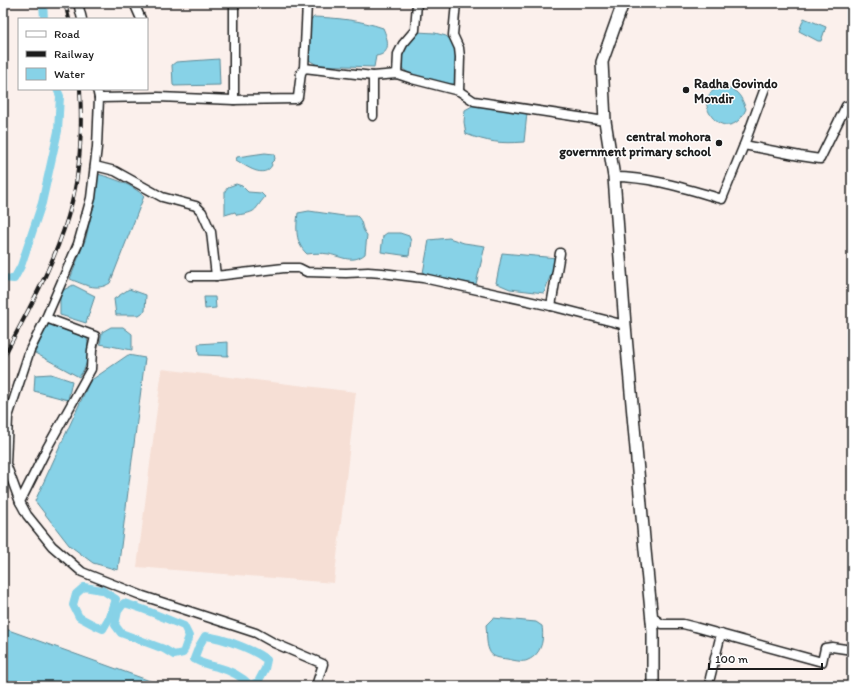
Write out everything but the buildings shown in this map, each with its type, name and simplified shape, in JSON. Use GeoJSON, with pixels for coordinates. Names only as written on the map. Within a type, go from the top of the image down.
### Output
{"type":"FeatureCollection","features":[{"type":"Feature","properties":{"kind":"main road"},"geometry":{"type":"LineString","coordinates":[[623,3],[602,62],[605,121],[614,177],[625,325],[652,617],[653,686]]}},
{"type":"Feature","properties":{"kind":"street"},"geometry":{"type":"LineString","coordinates":[[78,3],[82,18]]}},
{"type":"Feature","properties":{"kind":"street"},"geometry":{"type":"LineString","coordinates":[[134,3],[141,18]]}},
{"type":"Feature","properties":{"kind":"street"},"geometry":{"type":"LineString","coordinates":[[234,3],[234,100]]}},
{"type":"Feature","properties":{"kind":"street"},"geometry":{"type":"LineString","coordinates":[[99,98],[146,93],[234,100],[296,99],[298,97],[301,73],[304,68],[307,3]]}},
{"type":"Feature","properties":{"kind":"street"},"geometry":{"type":"LineString","coordinates":[[397,74],[398,54],[402,44],[415,30],[417,3]]}},
{"type":"Feature","properties":{"kind":"street"},"geometry":{"type":"LineString","coordinates":[[456,3],[453,35],[459,48],[460,90]]}},
{"type":"Feature","properties":{"kind":"street"},"geometry":{"type":"LineString","coordinates":[[304,68],[373,76],[397,74],[412,80],[460,90],[474,101],[605,121]]}},
{"type":"Feature","properties":{"kind":"street"},"geometry":{"type":"LineString","coordinates":[[373,76],[373,116]]}},
{"type":"Feature","properties":{"kind":"street"},"geometry":{"type":"LineString","coordinates":[[614,177],[632,177],[665,183],[722,199],[744,145],[764,88]]}},
{"type":"Feature","properties":{"kind":"street"},"geometry":{"type":"LineString","coordinates":[[97,90],[99,98],[97,147],[91,198],[78,244],[46,318],[30,350],[8,417],[6,464],[20,502],[27,515],[52,546],[82,572],[143,596],[256,633],[274,643],[323,664],[316,686]]}},
{"type":"Feature","properties":{"kind":"street"},"geometry":{"type":"LineString","coordinates":[[744,145],[820,159],[846,106],[852,110]]}},
{"type":"Feature","properties":{"kind":"street"},"geometry":{"type":"LineString","coordinates":[[95,166],[115,171],[162,197],[196,206],[202,212],[211,232],[216,276]]}},
{"type":"Feature","properties":{"kind":"street"},"geometry":{"type":"LineString","coordinates":[[552,306],[560,253]]}},
{"type":"Feature","properties":{"kind":"street"},"geometry":{"type":"LineString","coordinates":[[191,276],[216,276],[284,268],[299,268],[307,272],[368,272],[422,278],[552,306],[625,325]]}},
{"type":"Feature","properties":{"kind":"street"},"geometry":{"type":"LineString","coordinates":[[20,502],[47,448],[91,369],[92,350],[95,336],[46,318]]}},
{"type":"Feature","properties":{"kind":"street"},"geometry":{"type":"LineString","coordinates":[[652,617],[662,624],[683,624],[822,662],[825,648],[832,647],[852,650]]}},
{"type":"Feature","properties":{"kind":"street"},"geometry":{"type":"LineString","coordinates":[[710,678],[721,634]]}},
{"type":"Feature","properties":{"kind":"shaded area"},"geometry":{"type":"Polygon","coordinates":[[[162,369],[356,392],[334,583],[137,567],[162,369]]]}},
{"type":"Feature","properties":{"kind":"water"},"geometry":{"type":"Polygon","coordinates":[[[314,17],[348,20],[383,28],[387,41],[387,49],[381,55],[376,56],[374,67],[317,65],[309,60],[307,43],[308,25],[314,17]]]}},
{"type":"Feature","properties":{"kind":"water"},"geometry":{"type":"Polygon","coordinates":[[[804,18],[826,27],[821,41],[818,41],[799,31],[804,18]]]}},
{"type":"Feature","properties":{"kind":"water"},"geometry":{"type":"Polygon","coordinates":[[[417,32],[435,33],[446,36],[451,40],[458,55],[455,84],[443,83],[410,75],[399,65],[399,55],[417,32]]]}},
{"type":"Feature","properties":{"kind":"water"},"geometry":{"type":"Polygon","coordinates":[[[219,59],[220,85],[173,85],[172,65],[176,62],[219,59]]]}},
{"type":"Feature","properties":{"kind":"water"},"geometry":{"type":"Polygon","coordinates":[[[719,88],[730,89],[737,93],[742,99],[746,109],[738,121],[730,125],[721,124],[713,118],[708,111],[707,102],[710,94],[719,88]]]}},
{"type":"Feature","properties":{"kind":"water"},"geometry":{"type":"Polygon","coordinates":[[[474,105],[527,113],[524,142],[494,142],[466,134],[464,122],[465,110],[474,105]]]}},
{"type":"Feature","properties":{"kind":"water"},"geometry":{"type":"Polygon","coordinates":[[[265,153],[274,154],[275,159],[271,163],[272,165],[269,169],[260,172],[236,160],[237,157],[265,153]]]}},
{"type":"Feature","properties":{"kind":"water"},"geometry":{"type":"Polygon","coordinates":[[[98,174],[128,185],[144,196],[110,283],[105,286],[95,287],[70,279],[86,238],[96,192],[98,174]]]}},
{"type":"Feature","properties":{"kind":"water"},"geometry":{"type":"Polygon","coordinates":[[[236,184],[242,186],[248,192],[261,193],[265,197],[252,212],[237,215],[235,212],[225,215],[225,191],[228,187],[236,184]]]}},
{"type":"Feature","properties":{"kind":"water"},"geometry":{"type":"Polygon","coordinates":[[[309,211],[344,216],[357,216],[361,221],[363,230],[367,235],[365,254],[356,259],[352,259],[329,254],[307,254],[303,250],[298,240],[297,224],[298,213],[309,211]]]}},
{"type":"Feature","properties":{"kind":"water"},"geometry":{"type":"Polygon","coordinates":[[[387,233],[400,233],[409,236],[411,241],[409,256],[381,252],[383,236],[387,233]]]}},
{"type":"Feature","properties":{"kind":"water"},"geometry":{"type":"Polygon","coordinates":[[[449,238],[464,243],[485,246],[476,284],[428,278],[423,273],[429,240],[449,238]]]}},
{"type":"Feature","properties":{"kind":"water"},"geometry":{"type":"Polygon","coordinates":[[[502,253],[557,258],[544,293],[510,289],[496,283],[502,253]]]}},
{"type":"Feature","properties":{"kind":"water"},"geometry":{"type":"Polygon","coordinates":[[[73,285],[95,296],[86,323],[60,315],[60,292],[73,285]]]}},
{"type":"Feature","properties":{"kind":"water"},"geometry":{"type":"Polygon","coordinates":[[[129,289],[146,295],[145,311],[139,315],[116,315],[114,299],[129,289]]]}},
{"type":"Feature","properties":{"kind":"water"},"geometry":{"type":"Polygon","coordinates":[[[204,297],[215,297],[216,308],[205,309],[204,297]]]}},
{"type":"Feature","properties":{"kind":"water"},"geometry":{"type":"Polygon","coordinates":[[[47,322],[87,337],[88,358],[85,368],[79,377],[35,353],[47,322]]]}},
{"type":"Feature","properties":{"kind":"water"},"geometry":{"type":"Polygon","coordinates":[[[111,327],[123,327],[132,334],[132,350],[100,344],[102,332],[111,327]]]}},
{"type":"Feature","properties":{"kind":"water"},"geometry":{"type":"Polygon","coordinates":[[[228,342],[228,356],[199,355],[198,344],[228,342]]]}},
{"type":"Feature","properties":{"kind":"water"},"geometry":{"type":"Polygon","coordinates":[[[128,355],[145,358],[118,570],[93,563],[69,545],[35,501],[90,381],[128,355]]]}},
{"type":"Feature","properties":{"kind":"water"},"geometry":{"type":"Polygon","coordinates":[[[51,374],[72,381],[68,400],[34,391],[35,375],[51,374]]]}},
{"type":"Feature","properties":{"kind":"water"},"geometry":{"type":"Polygon","coordinates":[[[493,618],[536,622],[542,626],[543,636],[541,646],[536,654],[528,660],[523,661],[499,658],[492,655],[487,644],[486,625],[493,618]]]}},
{"type":"Feature","properties":{"kind":"water"},"geometry":{"type":"Polygon","coordinates":[[[3,628],[14,632],[164,686],[3,686],[3,628]]]}},
{"type":"Feature","properties":{"kind":"waterway"},"geometry":{"type":"LineString","coordinates":[[43,3],[44,18]]}},
{"type":"Feature","properties":{"kind":"waterway"},"geometry":{"type":"LineString","coordinates":[[3,278],[14,279],[21,266],[42,203],[58,131],[60,96],[57,90]]}},
{"type":"Feature","properties":{"kind":"waterway"},"geometry":{"type":"LineString","coordinates":[[84,587],[102,590],[116,599],[110,617],[103,629],[79,617],[73,605],[76,594],[84,587]]}},
{"type":"Feature","properties":{"kind":"waterway"},"geometry":{"type":"LineString","coordinates":[[124,603],[184,626],[189,636],[183,653],[174,655],[164,649],[121,633],[115,625],[118,611],[124,603]]}},
{"type":"Feature","properties":{"kind":"waterway"},"geometry":{"type":"LineString","coordinates":[[205,636],[238,645],[267,660],[265,669],[258,682],[250,685],[231,672],[194,659],[205,636]]}},
{"type":"Feature","properties":{"kind":"railway"},"geometry":{"type":"LineString","coordinates":[[65,3],[69,18]]}},
{"type":"Feature","properties":{"kind":"railway"},"geometry":{"type":"LineString","coordinates":[[3,358],[51,263],[66,223],[75,188],[79,160],[81,132],[80,90]]}},
{"type":"Feature","properties":{"kind":"place","name":"Radha Govindo Mondir"},"geometry":{"type":"Point","coordinates":[686,90]}},
{"type":"Feature","properties":{"kind":"place","name":"central mohora government primary school"},"geometry":{"type":"Point","coordinates":[719,143]}}]}
